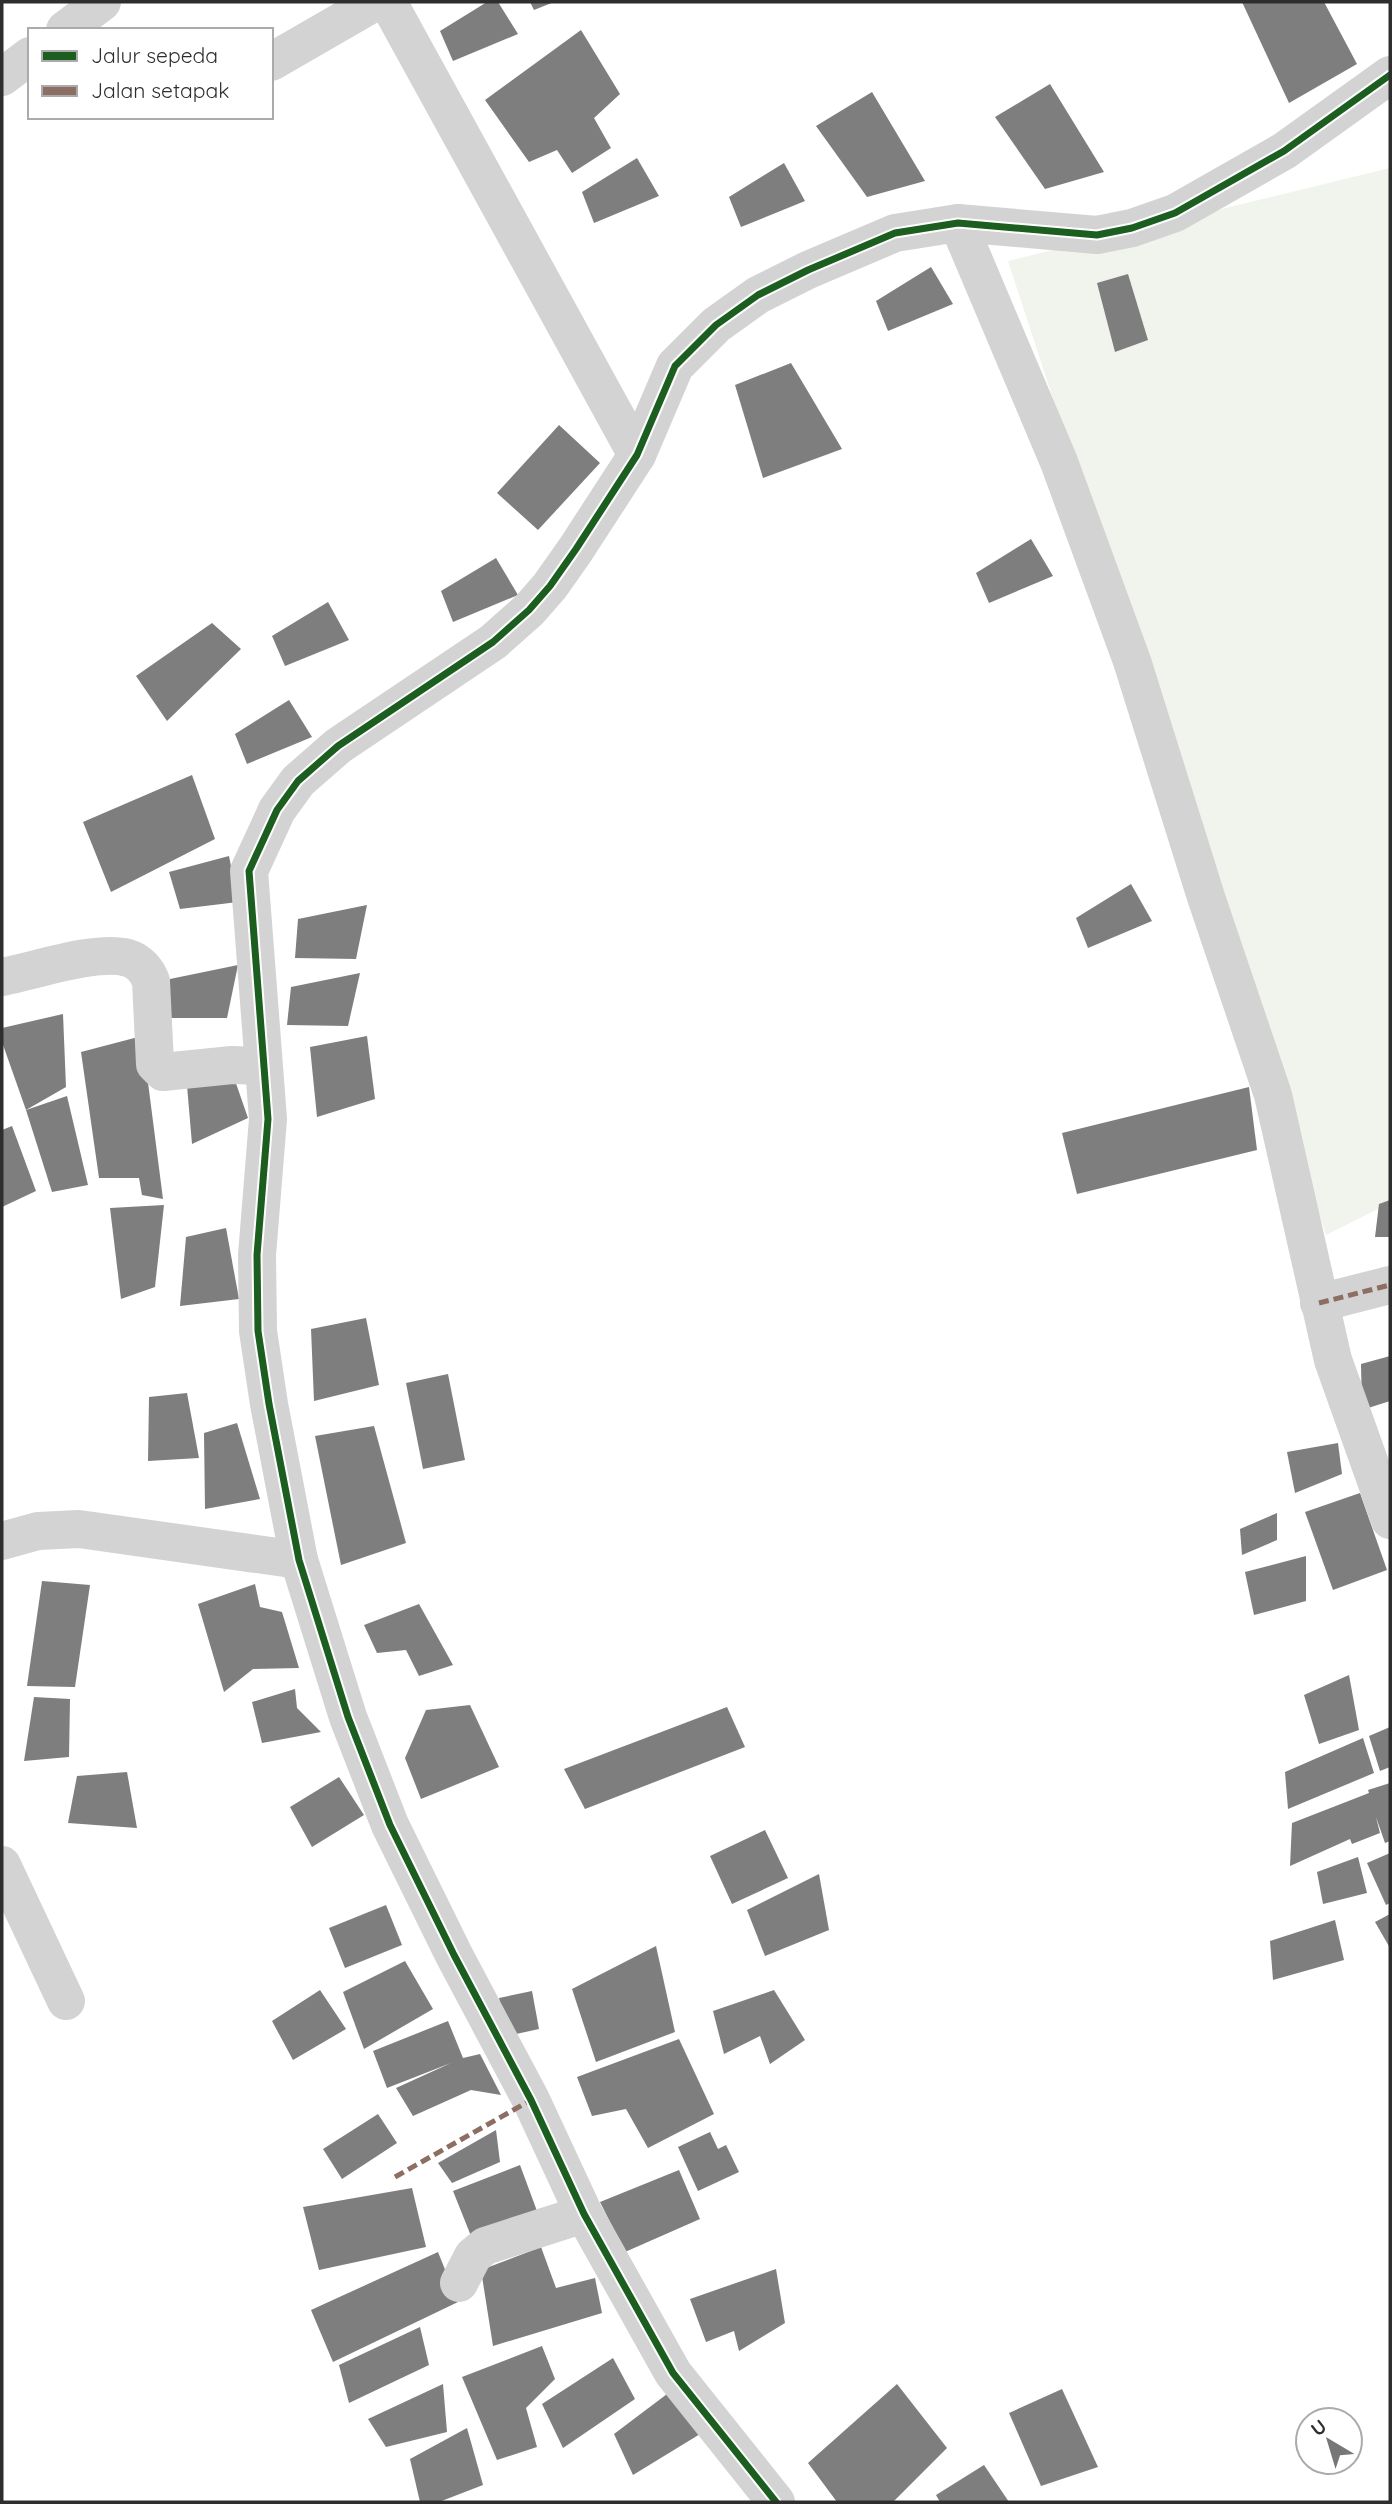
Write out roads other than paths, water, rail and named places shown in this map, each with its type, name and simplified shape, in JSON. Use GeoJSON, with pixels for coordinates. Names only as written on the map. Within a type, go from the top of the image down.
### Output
{"type":"FeatureCollection","features":[{"type":"Feature","properties":{"kind":"street"},"geometry":{"type":"LineString","coordinates":[[68,28],[102,2]]}},
{"type":"Feature","properties":{"kind":"street"},"geometry":{"type":"LineString","coordinates":[[273,61],[375,2]]}},
{"type":"Feature","properties":{"kind":"street"},"geometry":{"type":"LineString","coordinates":[[388,2],[637,455]]}},
{"type":"Feature","properties":{"kind":"street"},"geometry":{"type":"LineString","coordinates":[[2,77],[28,58]]}},
{"type":"Feature","properties":{"kind":"street"},"geometry":{"type":"LineString","coordinates":[[776,2502],[673,2373],[584,2214],[531,2100],[454,1955],[390,1825],[348,1717],[299,1560],[258,1331],[257,1255],[268,1119],[248,871],[277,810],[298,781],[338,746],[493,642],[550,586],[637,455],[675,366],[716,325],[758,295],[895,233],[958,223],[1097,235],[1175,213],[1284,151],[1390,75]]}},
{"type":"Feature","properties":{"kind":"street"},"geometry":{"type":"LineString","coordinates":[[958,223],[1059,462],[1132,661],[1206,897],[1273,1095],[1333,1360],[1390,1520]]}},
{"type":"Feature","properties":{"kind":"street"},"geometry":{"type":"LineString","coordinates":[[2,977],[92,957],[130,958],[147,971],[151,981],[155,1064],[158,1069],[163,1072],[180,1072],[232,1065],[262,1066]]}},
{"type":"Feature","properties":{"kind":"street"},"geometry":{"type":"LineString","coordinates":[[1320,1303],[1390,1285]]}},
{"type":"Feature","properties":{"kind":"street"},"geometry":{"type":"LineString","coordinates":[[2,1541],[38,1531],[79,1529],[299,1560]]}},
{"type":"Feature","properties":{"kind":"street"},"geometry":{"type":"LineString","coordinates":[[2,1865],[66,2001]]}},
{"type":"Feature","properties":{"kind":"street"},"geometry":{"type":"LineString","coordinates":[[459,2283],[473,2256],[485,2246],[584,2214]]}}]}
